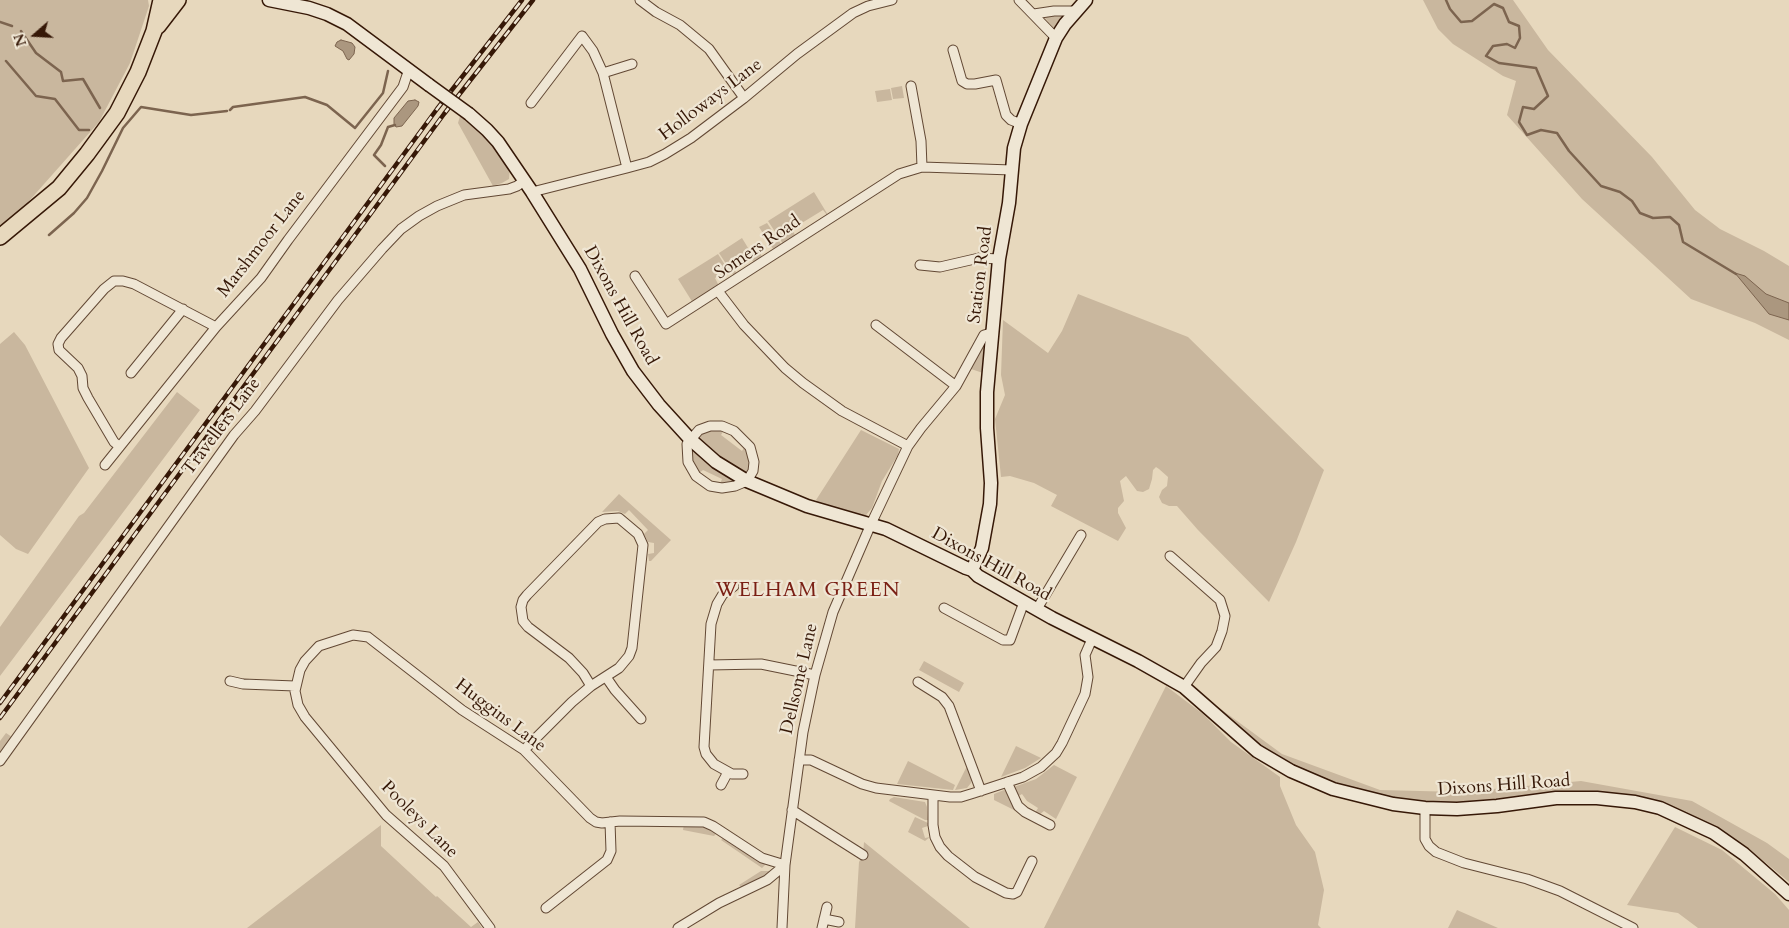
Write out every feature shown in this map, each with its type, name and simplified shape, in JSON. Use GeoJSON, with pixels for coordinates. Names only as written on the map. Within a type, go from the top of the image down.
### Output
{"type":"FeatureCollection","features":[{"type":"Feature","properties":{"kind":"main road"},"geometry":{"type":"LineString","coordinates":[[0,237],[58,188],[87,154],[117,113],[138,72],[154,31],[161,0]]}},
{"type":"Feature","properties":{"kind":"main road"},"geometry":{"type":"LineString","coordinates":[[154,31],[178,0]]}},
{"type":"Feature","properties":{"kind":"street","name":"Dixons Hill Road"},"geometry":{"type":"LineString","coordinates":[[269,0],[309,8],[340,20],[409,69],[469,114],[487,130],[498,142],[532,192],[580,269],[627,362],[659,405],[690,439],[716,462],[747,482],[807,506],[886,529],[972,570],[978,576],[1024,602],[1184,688],[1257,751],[1291,771],[1333,789],[1393,804],[1425,808],[1457,809],[1497,806],[1556,798],[1597,798],[1636,802],[1660,808],[1714,833],[1744,854],[1789,894]]}},
{"type":"Feature","properties":{"kind":"street"},"geometry":{"type":"LineString","coordinates":[[640,0],[656,12],[680,25],[709,49],[744,98]]}},
{"type":"Feature","properties":{"kind":"street","name":"Holloways Lane"},"geometry":{"type":"LineString","coordinates":[[532,192],[649,162],[679,146],[853,13],[868,6],[892,0]]}},
{"type":"Feature","properties":{"kind":"street"},"geometry":{"type":"LineString","coordinates":[[1019,0],[1056,38]]}},
{"type":"Feature","properties":{"kind":"street","name":"Station Road"},"geometry":{"type":"LineString","coordinates":[[972,570],[982,548],[990,504],[991,483],[986,407],[999,259],[1014,148],[1021,124],[1056,38],[1086,0]]}},
{"type":"Feature","properties":{"kind":"street"},"geometry":{"type":"LineString","coordinates":[[1034,14],[1054,11],[1076,11]]}},
{"type":"Feature","properties":{"kind":"street"},"geometry":{"type":"LineString","coordinates":[[531,104],[582,36],[593,51],[603,73],[628,168]]}},
{"type":"Feature","properties":{"kind":"street"},"geometry":{"type":"LineString","coordinates":[[953,50],[962,81],[967,84],[975,84],[996,80],[1006,115],[1011,120],[1021,124]]}},
{"type":"Feature","properties":{"kind":"street"},"geometry":{"type":"LineString","coordinates":[[603,73],[632,64]]}},
{"type":"Feature","properties":{"kind":"street","name":"Marshmoor Lane"},"geometry":{"type":"LineString","coordinates":[[105,465],[216,327],[261,278],[403,87],[409,69]]}},
{"type":"Feature","properties":{"kind":"street"},"geometry":{"type":"LineString","coordinates":[[403,87],[426,83]]}},
{"type":"Feature","properties":{"kind":"street"},"geometry":{"type":"LineString","coordinates":[[911,86],[921,141],[922,167]]}},
{"type":"Feature","properties":{"kind":"street","name":"Somers Road"},"geometry":{"type":"LineString","coordinates":[[908,446],[842,411],[802,383],[744,325],[718,291],[899,174],[922,167],[1012,170]]}},
{"type":"Feature","properties":{"kind":"street","name":"Travellers Lane"},"geometry":{"type":"LineString","coordinates":[[0,761],[234,435],[250,417],[338,300],[382,249],[401,229],[436,206],[464,195],[508,189],[524,181]]}},
{"type":"Feature","properties":{"kind":"street"},"geometry":{"type":"LineString","coordinates":[[920,265],[940,267],[978,258],[999,259]]}},
{"type":"Feature","properties":{"kind":"street"},"geometry":{"type":"LineString","coordinates":[[635,276],[666,324],[718,291]]}},
{"type":"Feature","properties":{"kind":"street"},"geometry":{"type":"LineString","coordinates":[[119,446],[114,442],[88,398],[83,388],[82,376],[78,368],[59,350],[58,344],[61,338],[104,289],[114,281],[134,284],[216,327]]}},
{"type":"Feature","properties":{"kind":"street"},"geometry":{"type":"LineString","coordinates":[[131,373],[183,309]]}},
{"type":"Feature","properties":{"kind":"street"},"geometry":{"type":"LineString","coordinates":[[876,325],[956,386]]}},
{"type":"Feature","properties":{"kind":"street","name":"Dellsome Lane"},"geometry":{"type":"LineString","coordinates":[[782,928],[785,865],[803,732],[815,675],[835,604],[870,524],[908,446],[956,386],[984,335],[991,333]]}},
{"type":"Feature","properties":{"kind":"street"},"geometry":{"type":"LineString","coordinates":[[710,426],[722,426],[734,432],[750,446],[753,454],[753,471],[747,482],[722,488],[710,486],[703,482],[696,476],[688,462],[687,447],[690,439],[699,430],[710,426]]}},
{"type":"Feature","properties":{"kind":"street"},"geometry":{"type":"LineString","coordinates":[[524,750],[572,702],[624,663],[632,648],[644,550],[642,539],[638,534],[624,522],[612,518],[598,522],[527,595],[521,607],[523,621],[528,627],[569,658],[583,673],[591,686]]}},
{"type":"Feature","properties":{"kind":"street"},"geometry":{"type":"LineString","coordinates":[[1037,609],[1081,535]]}},
{"type":"Feature","properties":{"kind":"street"},"geometry":{"type":"LineString","coordinates":[[1170,556],[1220,600],[1225,616],[1222,632],[1216,647],[1201,663],[1184,688]]}},
{"type":"Feature","properties":{"kind":"street"},"geometry":{"type":"LineString","coordinates":[[734,586],[723,594],[714,612],[711,624],[704,747],[709,760],[728,772],[736,775],[743,774]]}},
{"type":"Feature","properties":{"kind":"street"},"geometry":{"type":"LineString","coordinates":[[944,608],[1003,640],[1010,640],[1024,602]]}},
{"type":"Feature","properties":{"kind":"street","name":"Huggins Lane"},"geometry":{"type":"LineString","coordinates":[[295,686],[306,661],[319,646],[343,637],[359,635],[368,638],[462,710],[524,750],[590,818],[602,823],[704,822],[762,858],[785,865]]}},
{"type":"Feature","properties":{"kind":"street"},"geometry":{"type":"LineString","coordinates":[[799,760],[811,760],[862,784],[876,788],[934,796],[961,797],[1034,772],[1056,752],[1062,743],[1085,694],[1088,677],[1085,655],[1092,638]]}},
{"type":"Feature","properties":{"kind":"street"},"geometry":{"type":"LineString","coordinates":[[709,665],[761,664],[815,675]]}},
{"type":"Feature","properties":{"kind":"street"},"geometry":{"type":"LineString","coordinates":[[606,678],[642,719]]}},
{"type":"Feature","properties":{"kind":"street"},"geometry":{"type":"LineString","coordinates":[[230,681],[243,684],[295,686]]}},
{"type":"Feature","properties":{"kind":"street"},"geometry":{"type":"LineString","coordinates":[[918,682],[942,697],[949,706],[981,791]]}},
{"type":"Feature","properties":{"kind":"street","name":"Pooleys Lane"},"geometry":{"type":"LineString","coordinates":[[295,686],[298,705],[305,717],[386,815],[444,866],[490,928]]}},
{"type":"Feature","properties":{"kind":"street"},"geometry":{"type":"LineString","coordinates":[[721,785],[728,772]]}},
{"type":"Feature","properties":{"kind":"street"},"geometry":{"type":"LineString","coordinates":[[1007,782],[1018,806],[1025,812],[1050,825]]}},
{"type":"Feature","properties":{"kind":"street"},"geometry":{"type":"LineString","coordinates":[[934,796],[933,824],[935,837],[940,847],[948,856],[975,877],[1006,893],[1013,894],[1017,892],[1032,861]]}},
{"type":"Feature","properties":{"kind":"street"},"geometry":{"type":"LineString","coordinates":[[1425,808],[1425,839],[1436,852],[1464,863],[1527,878],[1560,891],[1633,928]]}},
{"type":"Feature","properties":{"kind":"street"},"geometry":{"type":"LineString","coordinates":[[792,810],[863,855]]}},
{"type":"Feature","properties":{"kind":"street"},"geometry":{"type":"LineString","coordinates":[[546,908],[607,860],[611,851],[610,822]]}},
{"type":"Feature","properties":{"kind":"street"},"geometry":{"type":"LineString","coordinates":[[678,928],[719,903],[767,880],[785,865]]}},
{"type":"Feature","properties":{"kind":"street"},"geometry":{"type":"LineString","coordinates":[[826,907],[823,923],[839,922]]}},
{"type":"Feature","properties":{"kind":"shaded area"},"geometry":{"type":"Polygon","coordinates":[[[0,0],[148,0],[149,6],[130,63],[99,122],[21,210],[0,226],[0,0]]]}},
{"type":"Feature","properties":{"kind":"shaded area"},"geometry":{"type":"Polygon","coordinates":[[[1423,0],[1513,0],[1548,50],[1652,157],[1695,210],[1720,229],[1789,266],[1789,340],[1755,323],[1691,299],[1582,199],[1507,115],[1516,81],[1503,76],[1453,44],[1438,29],[1423,0]]]}},
{"type":"Feature","properties":{"kind":"shaded area"},"geometry":{"type":"Polygon","coordinates":[[[1063,15],[1055,29],[1044,17],[1044,16],[1063,15]]]}},
{"type":"Feature","properties":{"kind":"shaded area"},"geometry":{"type":"Polygon","coordinates":[[[341,40],[352,43],[355,47],[354,54],[349,60],[343,51],[335,46],[341,40]]]}},
{"type":"Feature","properties":{"kind":"shaded area"},"geometry":{"type":"Polygon","coordinates":[[[902,86],[904,98],[893,99],[891,88],[902,86]]]}},
{"type":"Feature","properties":{"kind":"shaded area"},"geometry":{"type":"Polygon","coordinates":[[[890,89],[892,100],[877,102],[875,91],[890,89]]]}},
{"type":"Feature","properties":{"kind":"shaded area"},"geometry":{"type":"Polygon","coordinates":[[[415,100],[419,102],[418,106],[402,126],[396,127],[394,118],[408,101],[415,100]]]}},
{"type":"Feature","properties":{"kind":"shaded area"},"geometry":{"type":"Polygon","coordinates":[[[460,116],[475,125],[496,147],[510,167],[509,179],[493,186],[458,123],[460,116]]]}},
{"type":"Feature","properties":{"kind":"shaded area"},"geometry":{"type":"Polygon","coordinates":[[[814,192],[828,215],[823,210],[792,229],[795,235],[783,244],[768,221],[814,192]]]}},
{"type":"Feature","properties":{"kind":"shaded area"},"geometry":{"type":"Polygon","coordinates":[[[767,223],[781,244],[773,249],[759,227],[767,223]]]}},
{"type":"Feature","properties":{"kind":"shaded area"},"geometry":{"type":"Polygon","coordinates":[[[742,238],[753,256],[759,252],[763,258],[754,263],[750,257],[733,267],[737,274],[734,276],[719,253],[742,238]]]}},
{"type":"Feature","properties":{"kind":"shaded area"},"geometry":{"type":"Polygon","coordinates":[[[718,254],[728,270],[715,278],[719,286],[693,303],[678,279],[718,254]]]}},
{"type":"Feature","properties":{"kind":"shaded area"},"geometry":{"type":"Polygon","coordinates":[[[1735,273],[1745,276],[1766,294],[1789,303],[1789,320],[1769,314],[1735,273]]]}},
{"type":"Feature","properties":{"kind":"shaded area"},"geometry":{"type":"Polygon","coordinates":[[[1078,294],[1188,337],[1324,470],[1296,542],[1269,602],[1177,506],[1169,506],[1162,503],[1159,497],[1162,490],[1167,486],[1168,477],[1156,467],[1153,470],[1149,489],[1143,492],[1137,491],[1126,476],[1120,481],[1124,501],[1118,508],[1118,513],[1126,528],[1118,541],[1051,506],[1057,495],[1034,483],[1010,476],[1001,477],[995,419],[1005,395],[1001,375],[1003,320],[1048,353],[1062,331],[1078,294]]]}},
{"type":"Feature","properties":{"kind":"shaded area"},"geometry":{"type":"Polygon","coordinates":[[[14,332],[25,345],[89,468],[28,554],[16,549],[0,535],[0,344],[14,332]]]}},
{"type":"Feature","properties":{"kind":"shaded area"},"geometry":{"type":"Polygon","coordinates":[[[984,342],[987,342],[983,373],[971,369],[984,342]]]}},
{"type":"Feature","properties":{"kind":"shaded area"},"geometry":{"type":"Polygon","coordinates":[[[177,392],[200,410],[0,676],[0,627],[79,516],[84,513],[177,392]]]}},
{"type":"Feature","properties":{"kind":"shaded area"},"geometry":{"type":"Polygon","coordinates":[[[705,429],[724,430],[721,435],[742,451],[745,446],[753,462],[747,474],[730,464],[697,438],[705,429]]]}},
{"type":"Feature","properties":{"kind":"shaded area"},"geometry":{"type":"Polygon","coordinates":[[[861,430],[899,449],[898,455],[882,481],[872,508],[866,515],[819,503],[816,500],[861,430]]]}},
{"type":"Feature","properties":{"kind":"shaded area"},"geometry":{"type":"Polygon","coordinates":[[[690,449],[718,471],[736,482],[720,484],[722,479],[703,470],[698,474],[692,463],[690,449]]]}},
{"type":"Feature","properties":{"kind":"shaded area"},"geometry":{"type":"Polygon","coordinates":[[[619,494],[671,540],[651,561],[649,561],[648,554],[654,553],[654,543],[648,542],[644,534],[648,530],[629,510],[625,514],[618,511],[602,512],[619,494]]]}},
{"type":"Feature","properties":{"kind":"shaded area"},"geometry":{"type":"Polygon","coordinates":[[[924,661],[964,683],[959,692],[919,670],[924,661]]]}},
{"type":"Feature","properties":{"kind":"shaded area"},"geometry":{"type":"Polygon","coordinates":[[[1166,686],[1203,714],[1231,742],[1280,777],[1280,786],[1296,825],[1315,852],[1324,890],[1318,925],[1321,928],[1044,928],[1166,686]]]}},
{"type":"Feature","properties":{"kind":"shaded area"},"geometry":{"type":"Polygon","coordinates":[[[1203,696],[1282,754],[1380,790],[1460,792],[1581,781],[1692,801],[1767,843],[1789,859],[1789,882],[1718,829],[1648,801],[1507,800],[1429,805],[1392,801],[1315,780],[1249,740],[1203,696]]]}},
{"type":"Feature","properties":{"kind":"shaded area"},"geometry":{"type":"Polygon","coordinates":[[[6,733],[12,737],[0,754],[0,741],[6,733]]]}},
{"type":"Feature","properties":{"kind":"shaded area"},"geometry":{"type":"Polygon","coordinates":[[[1016,746],[1041,758],[1025,768],[1001,777],[1016,746]]]}},
{"type":"Feature","properties":{"kind":"shaded area"},"geometry":{"type":"Polygon","coordinates":[[[908,761],[955,785],[953,790],[897,784],[908,761]]]}},
{"type":"Feature","properties":{"kind":"shaded area"},"geometry":{"type":"Polygon","coordinates":[[[1054,765],[1077,777],[1056,819],[1044,811],[1038,816],[1035,813],[1038,808],[1027,801],[1022,794],[1017,797],[1014,787],[1036,779],[1054,765]]]}},
{"type":"Feature","properties":{"kind":"shaded area"},"geometry":{"type":"Polygon","coordinates":[[[967,766],[972,778],[971,783],[967,788],[955,790],[967,766]]]}},
{"type":"Feature","properties":{"kind":"shaded area"},"geometry":{"type":"Polygon","coordinates":[[[1004,790],[1007,792],[1016,811],[994,800],[994,794],[1004,790]]]}},
{"type":"Feature","properties":{"kind":"shaded area"},"geometry":{"type":"Polygon","coordinates":[[[894,797],[925,802],[928,820],[889,801],[894,797]]]}},
{"type":"Feature","properties":{"kind":"shaded area"},"geometry":{"type":"Polygon","coordinates":[[[915,817],[928,823],[928,826],[922,828],[925,838],[930,837],[925,841],[908,832],[915,817]]]}},
{"type":"Feature","properties":{"kind":"shaded area"},"geometry":{"type":"Polygon","coordinates":[[[684,824],[705,826],[718,832],[714,836],[683,830],[684,824]]]}},
{"type":"Feature","properties":{"kind":"shaded area"},"geometry":{"type":"Polygon","coordinates":[[[381,825],[381,846],[471,927],[478,922],[482,928],[247,928],[381,825]]]}},
{"type":"Feature","properties":{"kind":"shaded area"},"geometry":{"type":"Polygon","coordinates":[[[1675,827],[1722,850],[1775,894],[1789,910],[1789,928],[1698,928],[1678,913],[1627,905],[1675,827]]]}},
{"type":"Feature","properties":{"kind":"shaded area"},"geometry":{"type":"Polygon","coordinates":[[[724,837],[767,863],[762,868],[721,840],[724,837]]]}},
{"type":"Feature","properties":{"kind":"shaded area"},"geometry":{"type":"Polygon","coordinates":[[[864,842],[970,928],[855,928],[859,862],[863,855],[864,842]]]}},
{"type":"Feature","properties":{"kind":"shaded area"},"geometry":{"type":"Polygon","coordinates":[[[761,871],[771,871],[765,877],[742,888],[739,885],[761,871]]]}},
{"type":"Feature","properties":{"kind":"shaded area"},"geometry":{"type":"Polygon","coordinates":[[[1457,910],[1498,928],[1448,928],[1457,910]]]}},
{"type":"Feature","properties":{"kind":"waterway"},"geometry":{"type":"LineString","coordinates":[[1446,0],[1450,9],[1461,22],[1472,21],[1494,4],[1503,8],[1509,22],[1519,26],[1520,38],[1515,48],[1507,44],[1493,46],[1486,56],[1499,63],[1536,68],[1548,96],[1534,109],[1523,107],[1519,122],[1527,135],[1541,130],[1557,133],[1569,151],[1601,186],[1620,192],[1632,201],[1640,213],[1653,218],[1670,217],[1679,225],[1683,242],[1736,274]]}},
{"type":"Feature","properties":{"kind":"waterway"},"geometry":{"type":"LineString","coordinates":[[0,22],[12,26]]}},
{"type":"Feature","properties":{"kind":"waterway"},"geometry":{"type":"LineString","coordinates":[[21,31],[36,53],[61,72],[63,81],[83,79],[100,108]]}},
{"type":"Feature","properties":{"kind":"waterway"},"geometry":{"type":"LineString","coordinates":[[6,61],[36,96],[55,99],[79,130],[89,130]]}},
{"type":"Feature","properties":{"kind":"waterway"},"geometry":{"type":"LineString","coordinates":[[230,110],[233,107],[305,97],[327,105],[355,128],[383,93],[388,71]]}},
{"type":"Feature","properties":{"kind":"waterway"},"geometry":{"type":"LineString","coordinates":[[49,235],[74,213],[87,198],[123,128],[141,107],[191,115],[227,111]]}},
{"type":"Feature","properties":{"kind":"waterway"},"geometry":{"type":"LineString","coordinates":[[385,166],[374,155],[381,145],[388,127],[395,125]]}},
{"type":"Feature","properties":{"kind":"railway"},"geometry":{"type":"LineString","coordinates":[[0,703],[437,109],[522,0]]}},
{"type":"Feature","properties":{"kind":"railway"},"geometry":{"type":"LineString","coordinates":[[0,718],[444,114],[533,0]]}},
{"type":"Feature","properties":{"kind":"district","name":"WELHAM GREEN"},"geometry":{"type":"Point","coordinates":[808,591]}}]}
